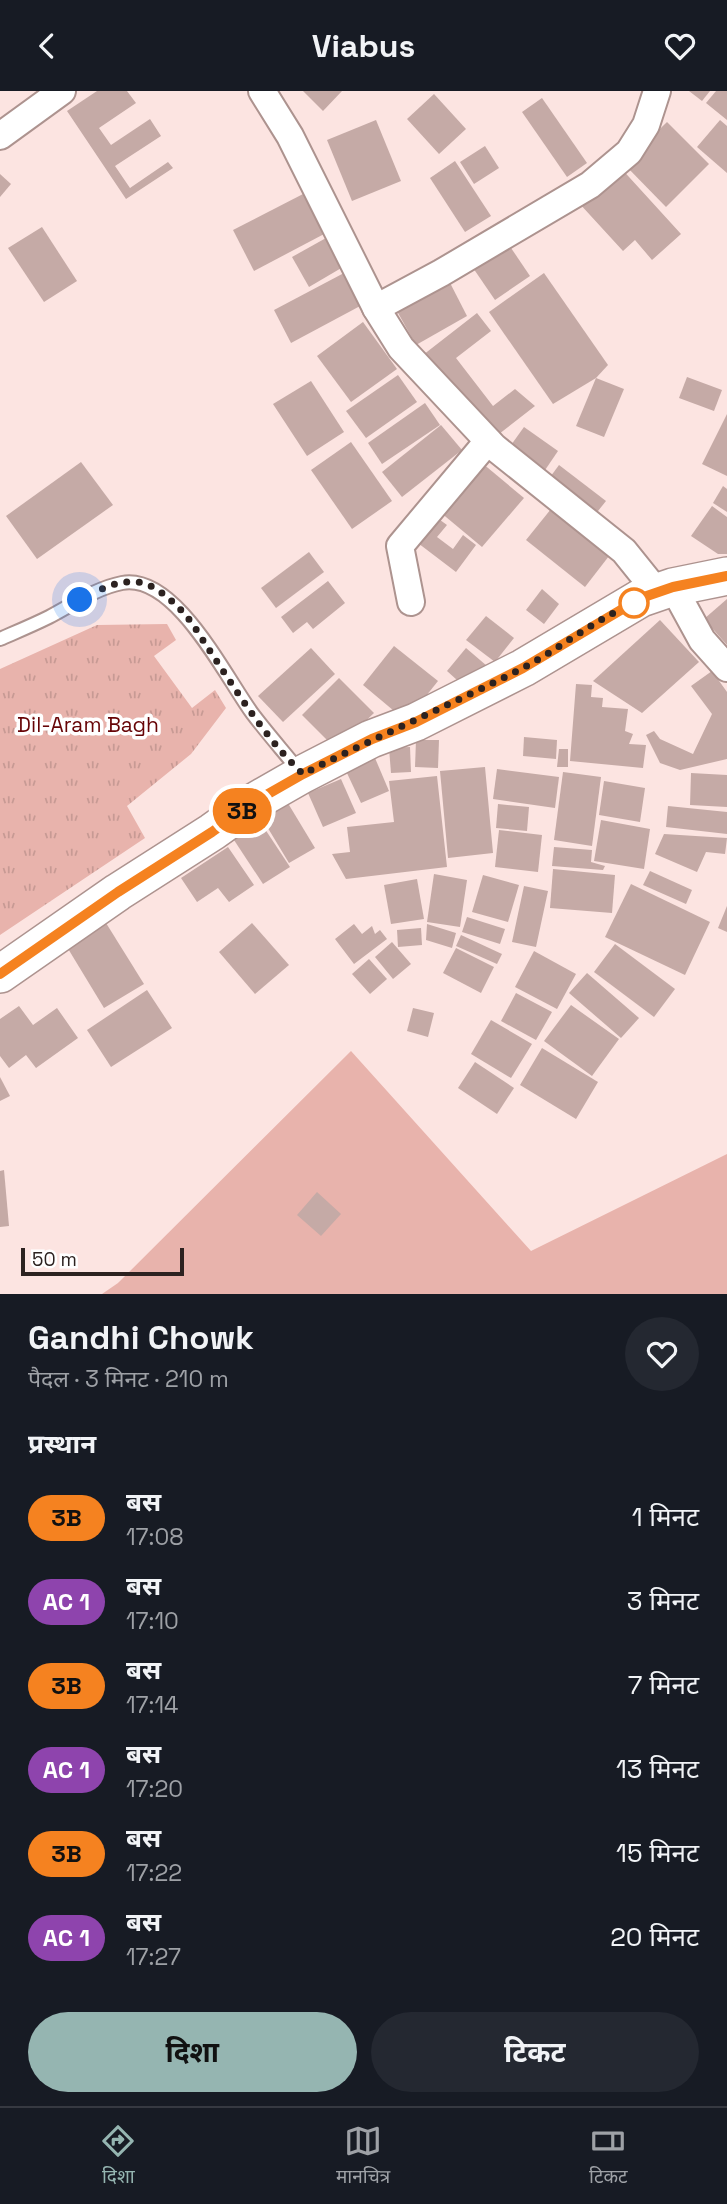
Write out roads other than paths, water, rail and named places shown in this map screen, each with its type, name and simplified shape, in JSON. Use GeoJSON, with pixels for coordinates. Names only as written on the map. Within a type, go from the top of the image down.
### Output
{"type":"FeatureCollection","features":[{"type":"Feature","properties":{"kind":"main road"},"geometry":{"type":"LineString","coordinates":[[0,974],[254,802],[303,774],[372,739],[416,722],[523,668],[641,598],[665,589],[727,576]]}},
{"type":"Feature","properties":{"kind":"street"},"geometry":{"type":"LineString","coordinates":[[0,136],[62,91]]}},
{"type":"Feature","properties":{"kind":"street"},"geometry":{"type":"LineString","coordinates":[[376,308],[590,185],[629,152],[646,125],[657,91]]}},
{"type":"Feature","properties":{"kind":"street"},"geometry":{"type":"LineString","coordinates":[[270,95],[376,308],[401,348],[488,441],[624,551],[665,589],[727,668]]}},
{"type":"Feature","properties":{"kind":"street"},"geometry":{"type":"LineString","coordinates":[[411,602],[400,546],[488,441]]}},
{"type":"Feature","properties":{"kind":"lane"},"geometry":{"type":"LineString","coordinates":[[0,639],[97,591],[121,583],[136,582],[151,586],[182,611],[253,714],[303,774]]}},
{"type":"Feature","properties":{"kind":"park label","name":"Dil-Aram Bagh"},"geometry":{"type":"Point","coordinates":[88,725]}}]}
